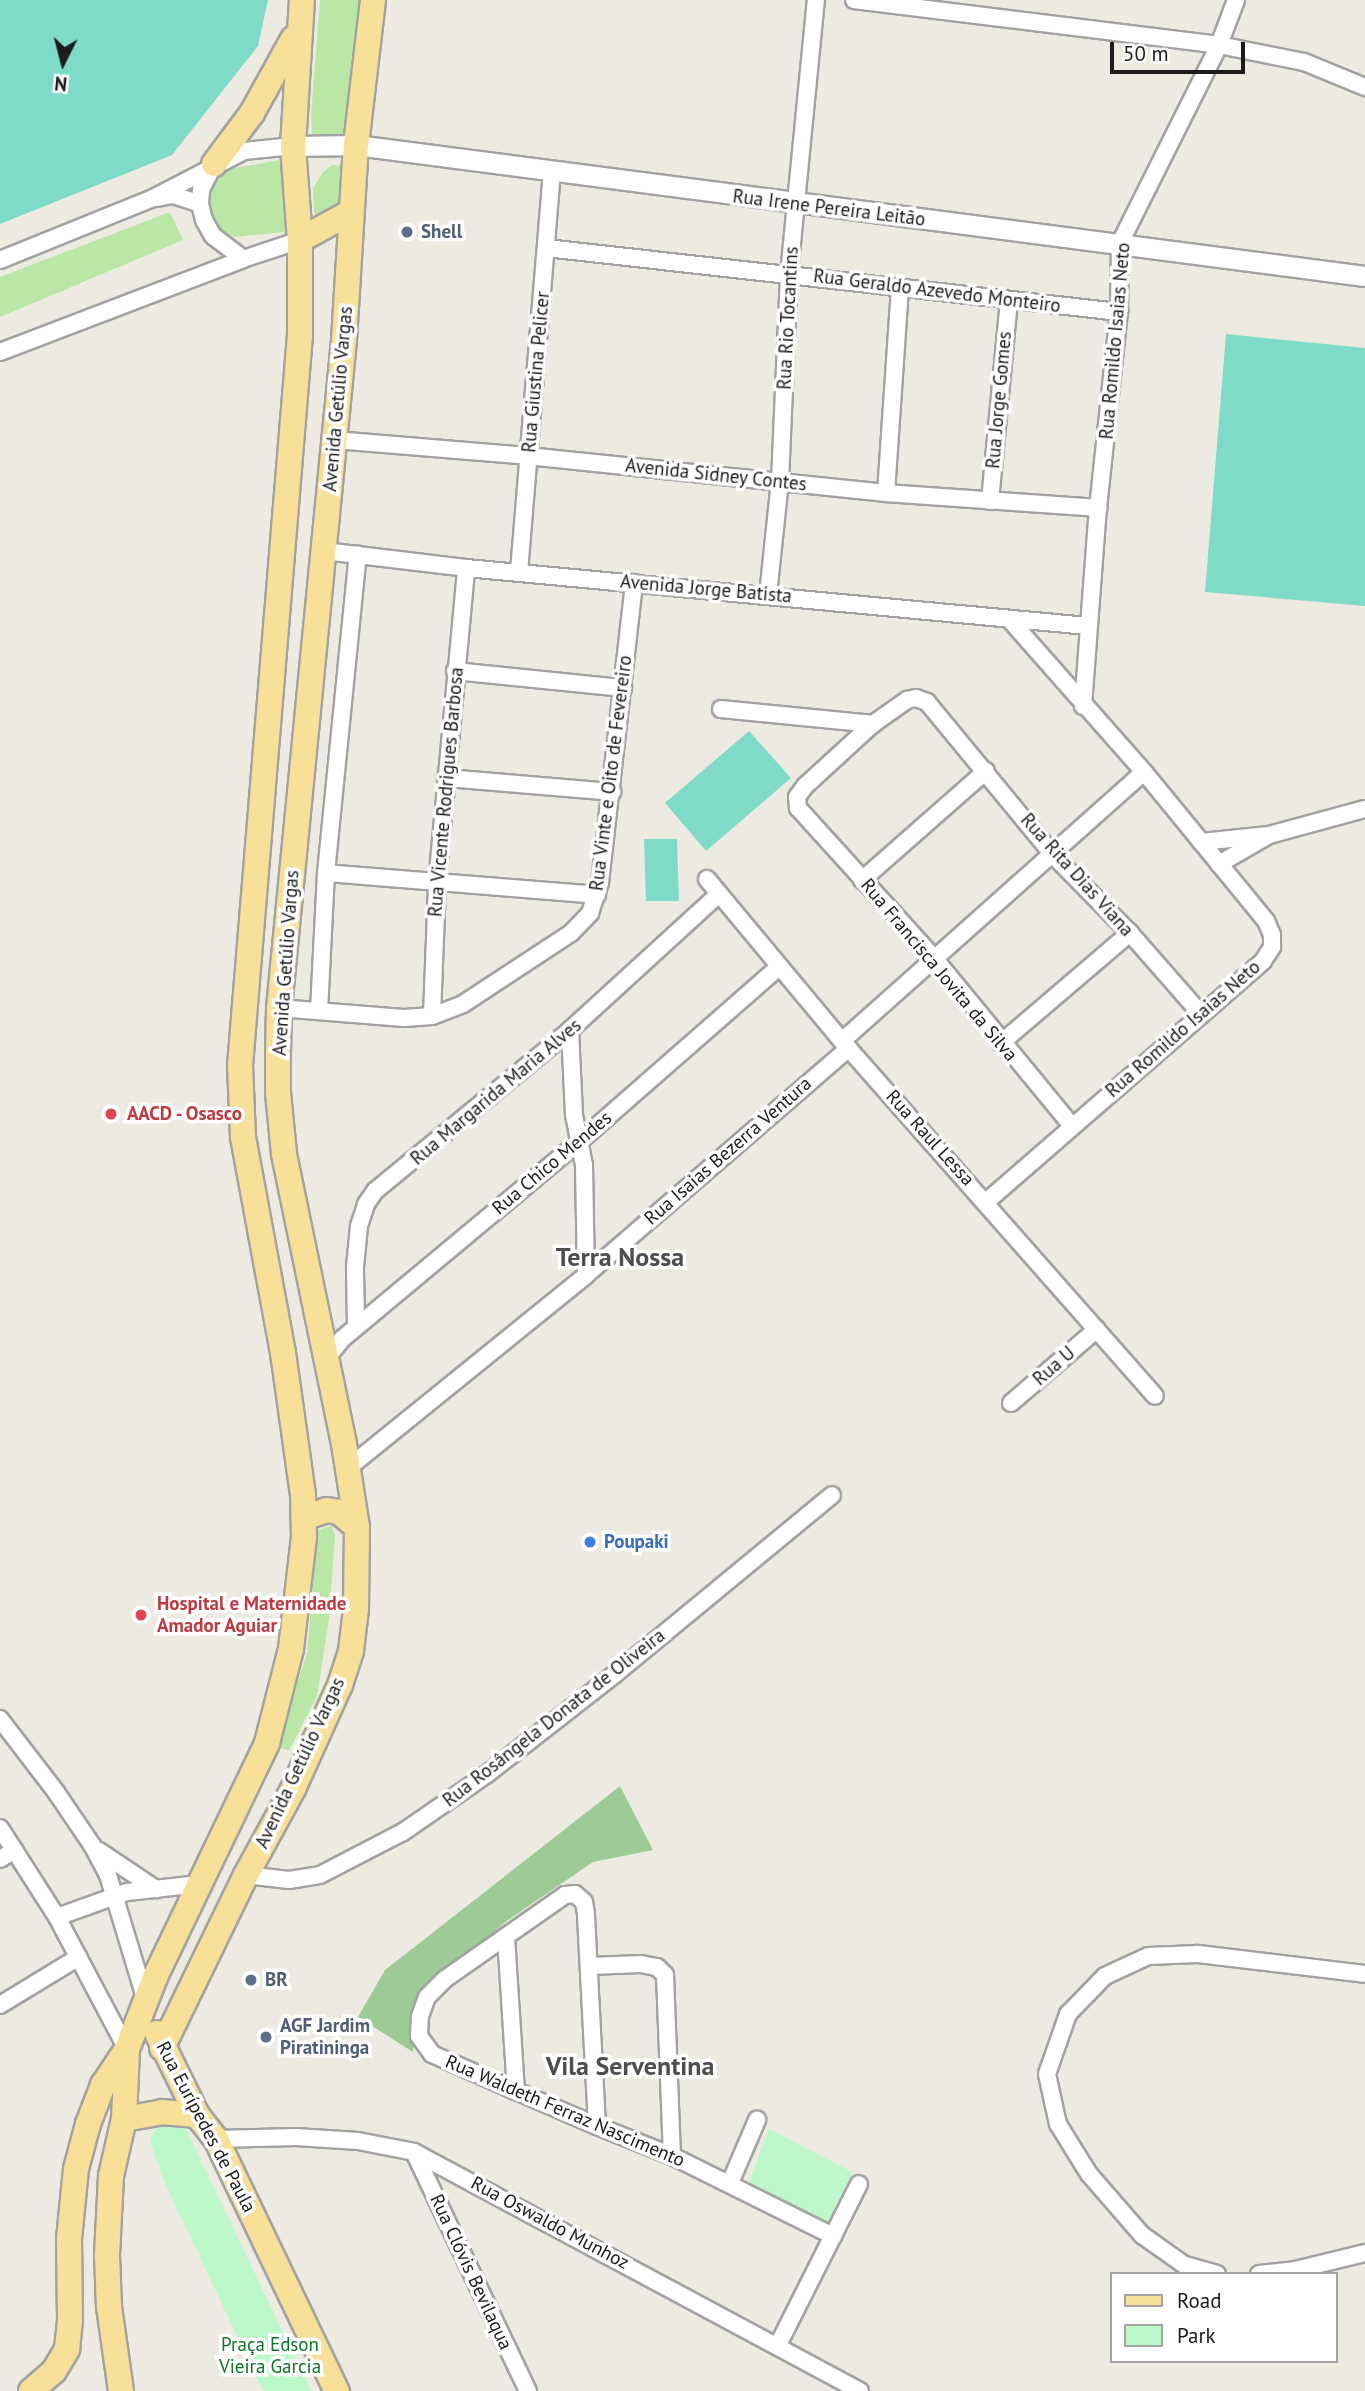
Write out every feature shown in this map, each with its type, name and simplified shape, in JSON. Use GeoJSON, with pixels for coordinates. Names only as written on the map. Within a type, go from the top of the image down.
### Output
{"type":"FeatureCollection","features":[{"type":"Feature","properties":{"kind":"main road","name":"Avenida Getúlio Vargas"},"geometry":{"type":"LineString","coordinates":[[31,2391],[54,2371],[67,2349],[70,2320],[69,2239],[76,2169],[103,2085],[127,2049],[146,2001],[267,1743],[291,1649],[304,1518],[283,1353],[243,1137],[240,1066],[300,335],[300,240],[293,146],[298,29],[302,0]]}},
{"type":"Feature","properties":{"kind":"main road","name":"Avenida Getúlio Vargas"},"geometry":{"type":"LineString","coordinates":[[162,2048],[246,1875],[293,1789],[344,1674],[351,1651],[356,1609],[357,1527],[348,1468],[284,1154],[278,1093],[279,1008],[334,440],[356,145],[373,0]]}},
{"type":"Feature","properties":{"kind":"main road"},"geometry":{"type":"LineString","coordinates":[[214,164],[264,94],[298,29]]}},
{"type":"Feature","properties":{"kind":"main road"},"geometry":{"type":"LineString","coordinates":[[300,240],[351,212]]}},
{"type":"Feature","properties":{"kind":"main road"},"geometry":{"type":"LineString","coordinates":[[304,1518],[327,1510],[338,1512],[357,1527]]}},
{"type":"Feature","properties":{"kind":"main road","name":"Rua Eurípedes de Paula"},"geometry":{"type":"LineString","coordinates":[[146,2001],[162,2048],[197,2115],[216,2139],[337,2391]]}},
{"type":"Feature","properties":{"kind":"main road","name":"Avenida Getúlio Vargas"},"geometry":{"type":"LineString","coordinates":[[121,2391],[109,2307],[107,2255],[111,2176],[124,2119],[127,2049]]}},
{"type":"Feature","properties":{"kind":"main road"},"geometry":{"type":"LineString","coordinates":[[124,2119],[162,2112],[197,2115]]}},
{"type":"Feature","properties":{"kind":"street","name":"Rua Rio Tocantins"},"geometry":{"type":"LineString","coordinates":[[768,594],[780,481],[789,274],[816,0]]}},
{"type":"Feature","properties":{"kind":"street"},"geometry":{"type":"LineString","coordinates":[[854,0],[1219,45],[1304,62],[1365,87]]}},
{"type":"Feature","properties":{"kind":"street","name":"Rua Romildo Isaias Neto"},"geometry":{"type":"LineString","coordinates":[[1083,706],[1098,508],[1119,312],[1120,243],[1219,45],[1236,0]]}},
{"type":"Feature","properties":{"kind":"street","name":"Rua Irene Pereira Leitão"},"geometry":{"type":"LineString","coordinates":[[293,146],[356,145],[1365,276]]}},
{"type":"Feature","properties":{"kind":"street"},"geometry":{"type":"LineString","coordinates":[[0,260],[151,199],[214,164],[244,151],[293,146]]}},
{"type":"Feature","properties":{"kind":"street"},"geometry":{"type":"LineString","coordinates":[[214,164],[205,179],[200,204],[204,220],[213,236],[243,259]]}},
{"type":"Feature","properties":{"kind":"street","name":"Rua Giustina Pelicer"},"geometry":{"type":"LineString","coordinates":[[519,572],[552,171]]}},
{"type":"Feature","properties":{"kind":"street"},"geometry":{"type":"LineString","coordinates":[[151,199],[173,195],[200,204]]}},
{"type":"Feature","properties":{"kind":"street"},"geometry":{"type":"LineString","coordinates":[[0,352],[243,259],[300,240]]}},
{"type":"Feature","properties":{"kind":"street","name":"Rua Geraldo Azevedo Monteiro"},"geometry":{"type":"LineString","coordinates":[[547,247],[1119,312]]}},
{"type":"Feature","properties":{"kind":"street"},"geometry":{"type":"LineString","coordinates":[[886,493],[900,288]]}},
{"type":"Feature","properties":{"kind":"street","name":"Rua Jorge Gomes"},"geometry":{"type":"LineString","coordinates":[[990,501],[1009,300]]}},
{"type":"Feature","properties":{"kind":"street","name":"Avenida Sidney Contes"},"geometry":{"type":"LineString","coordinates":[[334,440],[528,456],[886,493],[1098,508]]}},
{"type":"Feature","properties":{"kind":"street","name":"Avenida Jorge Batista"},"geometry":{"type":"LineString","coordinates":[[324,551],[466,568],[768,594],[1088,626]]}},
{"type":"Feature","properties":{"kind":"street","name":"Avenida Getúlio Vargas"},"geometry":{"type":"LineString","coordinates":[[319,1012],[326,873],[358,555]]}},
{"type":"Feature","properties":{"kind":"street","name":"Rua Vicente Rodrigues Barbosa"},"geometry":{"type":"LineString","coordinates":[[432,1016],[437,883],[466,568]]}},
{"type":"Feature","properties":{"kind":"street","name":"Rua Vinte e Oito de Fevereiro"},"geometry":{"type":"LineString","coordinates":[[279,1008],[404,1018],[432,1016],[463,1004],[571,933],[590,913],[597,895],[612,792],[634,583]]}},
{"type":"Feature","properties":{"kind":"street","name":"Rua Romildo Isaias Neto"},"geometry":{"type":"LineString","coordinates":[[986,1202],[1263,961],[1272,947],[1272,936],[1266,921],[1144,772],[1083,706],[1010,620]]}},
{"type":"Feature","properties":{"kind":"street"},"geometry":{"type":"LineString","coordinates":[[455,671],[623,688]]}},
{"type":"Feature","properties":{"kind":"street","name":"Rua Rita Dias Viana"},"geometry":{"type":"LineString","coordinates":[[873,724],[907,700],[916,698],[927,702],[1053,855],[1130,933],[1201,1014]]}},
{"type":"Feature","properties":{"kind":"street"},"geometry":{"type":"LineString","coordinates":[[721,709],[873,724]]}},
{"type":"Feature","properties":{"kind":"street","name":"Rua Francisca Jovita da Silva"},"geometry":{"type":"LineString","coordinates":[[873,724],[805,786],[797,797],[798,808],[935,959],[1001,1043],[1072,1126]]}},
{"type":"Feature","properties":{"kind":"street"},"geometry":{"type":"LineString","coordinates":[[862,880],[986,771]]}},
{"type":"Feature","properties":{"kind":"street","name":"Rua Isaias Bezerra Ventura"},"geometry":{"type":"LineString","coordinates":[[348,1468],[586,1275],[846,1045],[935,959],[1144,772]]}},
{"type":"Feature","properties":{"kind":"street"},"geometry":{"type":"LineString","coordinates":[[446,778],[612,792]]}},
{"type":"Feature","properties":{"kind":"street"},"geometry":{"type":"LineString","coordinates":[[1201,842],[1269,835],[1365,809]]}},
{"type":"Feature","properties":{"kind":"street"},"geometry":{"type":"LineString","coordinates":[[1219,864],[1269,835]]}},
{"type":"Feature","properties":{"kind":"street"},"geometry":{"type":"LineString","coordinates":[[326,873],[597,895]]}},
{"type":"Feature","properties":{"kind":"street","name":"Rua Raul Lessa"},"geometry":{"type":"LineString","coordinates":[[707,879],[846,1045],[1155,1396]]}},
{"type":"Feature","properties":{"kind":"street","name":"Rua Margarida Maria Alves"},"geometry":{"type":"LineString","coordinates":[[356,1327],[355,1267],[359,1226],[366,1203],[375,1191],[570,1030],[718,895]]}},
{"type":"Feature","properties":{"kind":"street"},"geometry":{"type":"LineString","coordinates":[[1001,1043],[1130,933]]}},
{"type":"Feature","properties":{"kind":"street","name":"Rua Chico Mendes"},"geometry":{"type":"LineString","coordinates":[[326,1359],[356,1327],[580,1141],[779,967]]}},
{"type":"Feature","properties":{"kind":"street"},"geometry":{"type":"LineString","coordinates":[[570,1030],[574,1115],[584,1165],[586,1275]]}},
{"type":"Feature","properties":{"kind":"street","name":"Rua U"},"geometry":{"type":"LineString","coordinates":[[1011,1403],[1097,1329]]}},
{"type":"Feature","properties":{"kind":"street","name":"Rua Rosângela Donata de Oliveira"},"geometry":{"type":"LineString","coordinates":[[246,1875],[289,1880],[320,1875],[403,1832],[487,1774],[615,1674],[832,1495]]}},
{"type":"Feature","properties":{"kind":"street","name":"Rua Eurípedes de Paula"},"geometry":{"type":"LineString","coordinates":[[0,1719],[92,1845],[115,1895],[146,2001]]}},
{"type":"Feature","properties":{"kind":"street"},"geometry":{"type":"LineString","coordinates":[[0,1828],[57,1917],[127,2049]]}},
{"type":"Feature","properties":{"kind":"street"},"geometry":{"type":"LineString","coordinates":[[92,1845],[112,1862],[156,1889]]}},
{"type":"Feature","properties":{"kind":"street"},"geometry":{"type":"LineString","coordinates":[[0,1859],[15,1850]]}},
{"type":"Feature","properties":{"kind":"street"},"geometry":{"type":"LineString","coordinates":[[57,1917],[115,1895],[200,1884]]}},
{"type":"Feature","properties":{"kind":"street","name":"Rua Waldeth Ferraz Nascimento"},"geometry":{"type":"LineString","coordinates":[[590,1966],[584,1902],[575,1894],[565,1895],[445,1979],[427,1997],[420,2016],[419,2036],[432,2054],[672,2156],[833,2236]]}},
{"type":"Feature","properties":{"kind":"street"},"geometry":{"type":"LineString","coordinates":[[506,1937],[516,2091]]}},
{"type":"Feature","properties":{"kind":"street"},"geometry":{"type":"LineString","coordinates":[[1210,2272],[1183,2264],[1142,2235],[1089,2174],[1058,2124],[1047,2074],[1068,2014],[1105,1976],[1148,1956],[1198,1954],[1365,1974]]}},
{"type":"Feature","properties":{"kind":"street"},"geometry":{"type":"LineString","coordinates":[[0,2005],[79,1957]]}},
{"type":"Feature","properties":{"kind":"street"},"geometry":{"type":"LineString","coordinates":[[597,2126],[590,1966],[641,1964],[657,1967],[664,1975],[672,2156]]}},
{"type":"Feature","properties":{"kind":"street"},"geometry":{"type":"LineString","coordinates":[[730,2183],[757,2120]]}},
{"type":"Feature","properties":{"kind":"street","name":"Rua Oswaldo Munhoz"},"geometry":{"type":"LineString","coordinates":[[216,2139],[296,2137],[358,2141],[414,2152],[860,2391]]}},
{"type":"Feature","properties":{"kind":"street","name":"Rua Clóvis Bevilaqua"},"geometry":{"type":"LineString","coordinates":[[414,2152],[527,2391]]}},
{"type":"Feature","properties":{"kind":"street"},"geometry":{"type":"LineString","coordinates":[[778,2345],[859,2183]]}},
{"type":"Feature","properties":{"kind":"street"},"geometry":{"type":"LineString","coordinates":[[1277,2272],[1365,2253]]}},
{"type":"Feature","properties":{"kind":"green space"},"geometry":{"type":"Polygon","coordinates":[[[320,0],[361,0],[344,134],[312,135],[311,115],[320,0]]]}},
{"type":"Feature","properties":{"kind":"green space"},"geometry":{"type":"Polygon","coordinates":[[[280,160],[285,232],[234,237],[221,230],[204,210],[210,177],[230,169],[280,160]]]}},
{"type":"Feature","properties":{"kind":"green space"},"geometry":{"type":"Polygon","coordinates":[[[332,165],[341,166],[343,170],[341,204],[319,219],[314,212],[313,188],[323,172],[332,165]]]}},
{"type":"Feature","properties":{"kind":"green space"},"geometry":{"type":"Polygon","coordinates":[[[170,212],[183,240],[0,317],[0,277],[170,212]]]}},
{"type":"Feature","properties":{"kind":"green space"},"geometry":{"type":"Polygon","coordinates":[[[332,1525],[335,1536],[329,1619],[317,1696],[289,1751],[277,1746],[307,1653],[317,1531],[332,1525]]]}},
{"type":"Feature","properties":{"kind":"green space"},"geometry":{"type":"Polygon","coordinates":[[[620,1786],[653,1850],[593,1862],[508,1920],[416,1998],[413,2052],[358,2017],[385,1970],[620,1786]]]}},
{"type":"Feature","properties":{"kind":"green space","name":"Praça Edson Vieira Garcia"},"geometry":{"type":"Polygon","coordinates":[[[157,2123],[186,2129],[311,2391],[263,2391],[163,2179],[150,2141],[157,2123]]]}},
{"type":"Feature","properties":{"kind":"green space"},"geometry":{"type":"Polygon","coordinates":[[[769,2129],[852,2172],[827,2224],[748,2184],[769,2129]]]}},
{"type":"Feature","properties":{"kind":"shaded area"},"geometry":{"type":"Polygon","coordinates":[[[0,0],[268,0],[258,46],[172,155],[0,224],[0,0]]]}},
{"type":"Feature","properties":{"kind":"shaded area"},"geometry":{"type":"Polygon","coordinates":[[[1226,334],[1365,348],[1365,606],[1205,592],[1226,334]]]}},
{"type":"Feature","properties":{"kind":"shaded area"},"geometry":{"type":"Polygon","coordinates":[[[749,731],[791,778],[706,851],[665,803],[749,731]]]}},
{"type":"Feature","properties":{"kind":"shaded area"},"geometry":{"type":"Polygon","coordinates":[[[644,839],[677,839],[679,901],[646,901],[644,839]]]}},
{"type":"Feature","properties":{"kind":"place","name":"Shell"},"geometry":{"type":"Point","coordinates":[407,232]}},
{"type":"Feature","properties":{"kind":"place","name":"AACD - Osasco"},"geometry":{"type":"Point","coordinates":[111,1114]}},
{"type":"Feature","properties":{"kind":"place","name":"Poupaki"},"geometry":{"type":"Point","coordinates":[590,1542]}},
{"type":"Feature","properties":{"kind":"place","name":"Hospital e Maternidade Amador Aguiar"},"geometry":{"type":"Point","coordinates":[141,1615]}},
{"type":"Feature","properties":{"kind":"place","name":"BR"},"geometry":{"type":"Point","coordinates":[251,1980]}},
{"type":"Feature","properties":{"kind":"place","name":"AGF Jardim Piratininga"},"geometry":{"type":"Point","coordinates":[266,2037]}},
{"type":"Feature","properties":{"kind":"district","name":"Terra Nossa"},"geometry":{"type":"Point","coordinates":[620,1257]}},
{"type":"Feature","properties":{"kind":"district","name":"Vila Serventina"},"geometry":{"type":"Point","coordinates":[630,2066]}}]}
